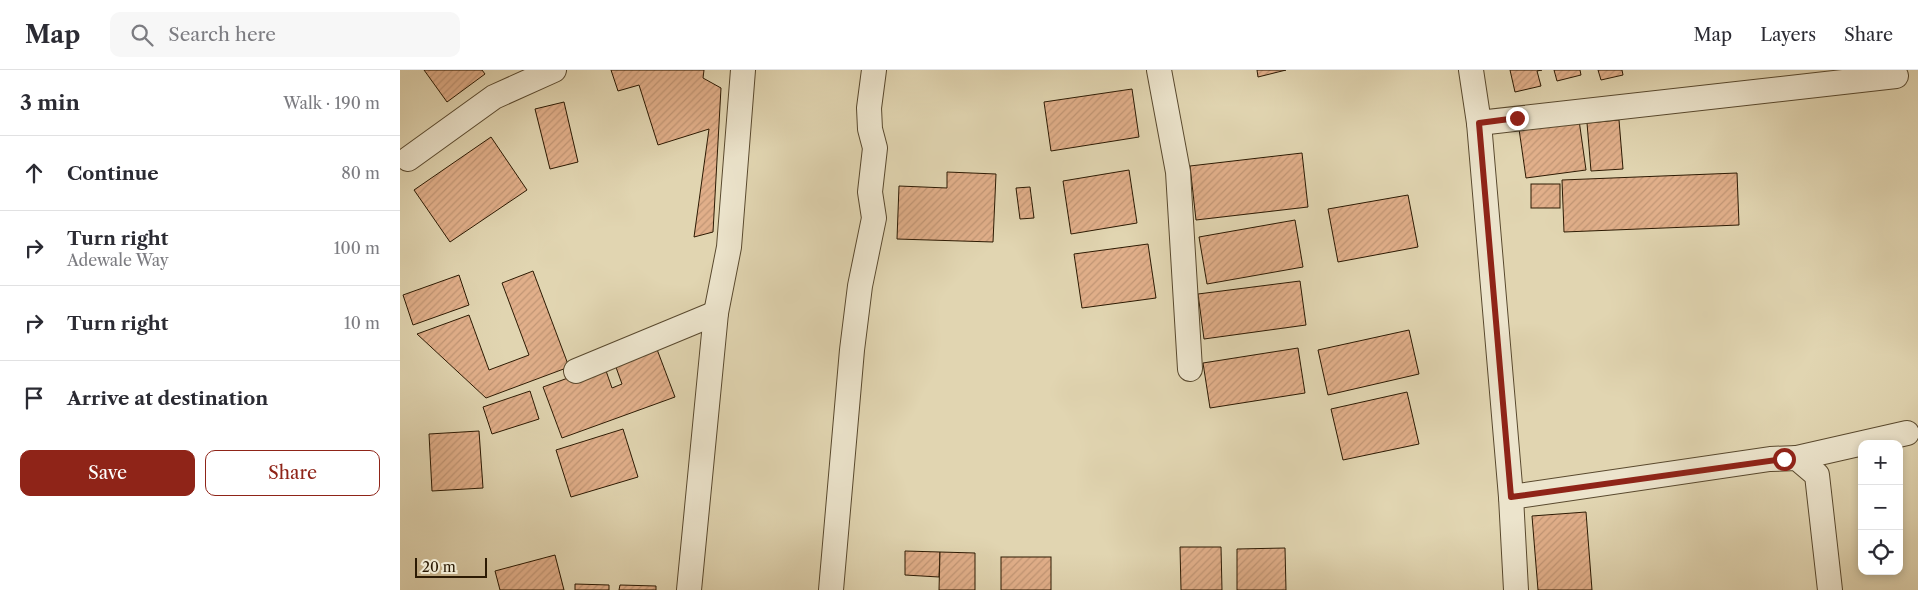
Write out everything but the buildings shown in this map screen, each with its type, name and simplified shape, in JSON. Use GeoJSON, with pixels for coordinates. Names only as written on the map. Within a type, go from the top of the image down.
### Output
{"type":"FeatureCollection","features":[{"type":"Feature","properties":{"kind":"street"},"geometry":{"type":"LineString","coordinates":[[408,159],[494,97],[554,70]]}},
{"type":"Feature","properties":{"kind":"street"},"geometry":{"type":"LineString","coordinates":[[689,590],[716,313],[729,247],[743,70]]}},
{"type":"Feature","properties":{"kind":"street"},"geometry":{"type":"LineString","coordinates":[[831,590],[852,350],[860,286],[874,218],[870,192],[875,148],[870,129],[869,108],[874,70]]}},
{"type":"Feature","properties":{"kind":"street"},"geometry":{"type":"LineString","coordinates":[[1159,70],[1178,172],[1190,369]]}},
{"type":"Feature","properties":{"kind":"street"},"geometry":{"type":"LineString","coordinates":[[1471,70],[1479,123],[1511,497],[1516,590]]}},
{"type":"Feature","properties":{"kind":"street"},"geometry":{"type":"LineString","coordinates":[[1479,123],[1896,76]]}},
{"type":"Feature","properties":{"kind":"street"},"geometry":{"type":"LineString","coordinates":[[576,371],[716,313]]}},
{"type":"Feature","properties":{"kind":"street"},"geometry":{"type":"LineString","coordinates":[[1511,497],[1770,459],[1797,458],[1907,433]]}},
{"type":"Feature","properties":{"kind":"street"},"geometry":{"type":"LineString","coordinates":[[1797,458],[1817,475],[1830,590]]}},
{"type":"Feature","properties":{"kind":"route"},"geometry":{"type":"LineString","coordinates":[[1517,118],[1479,123],[1511,497],[1770,459],[1784,459]]}}]}
